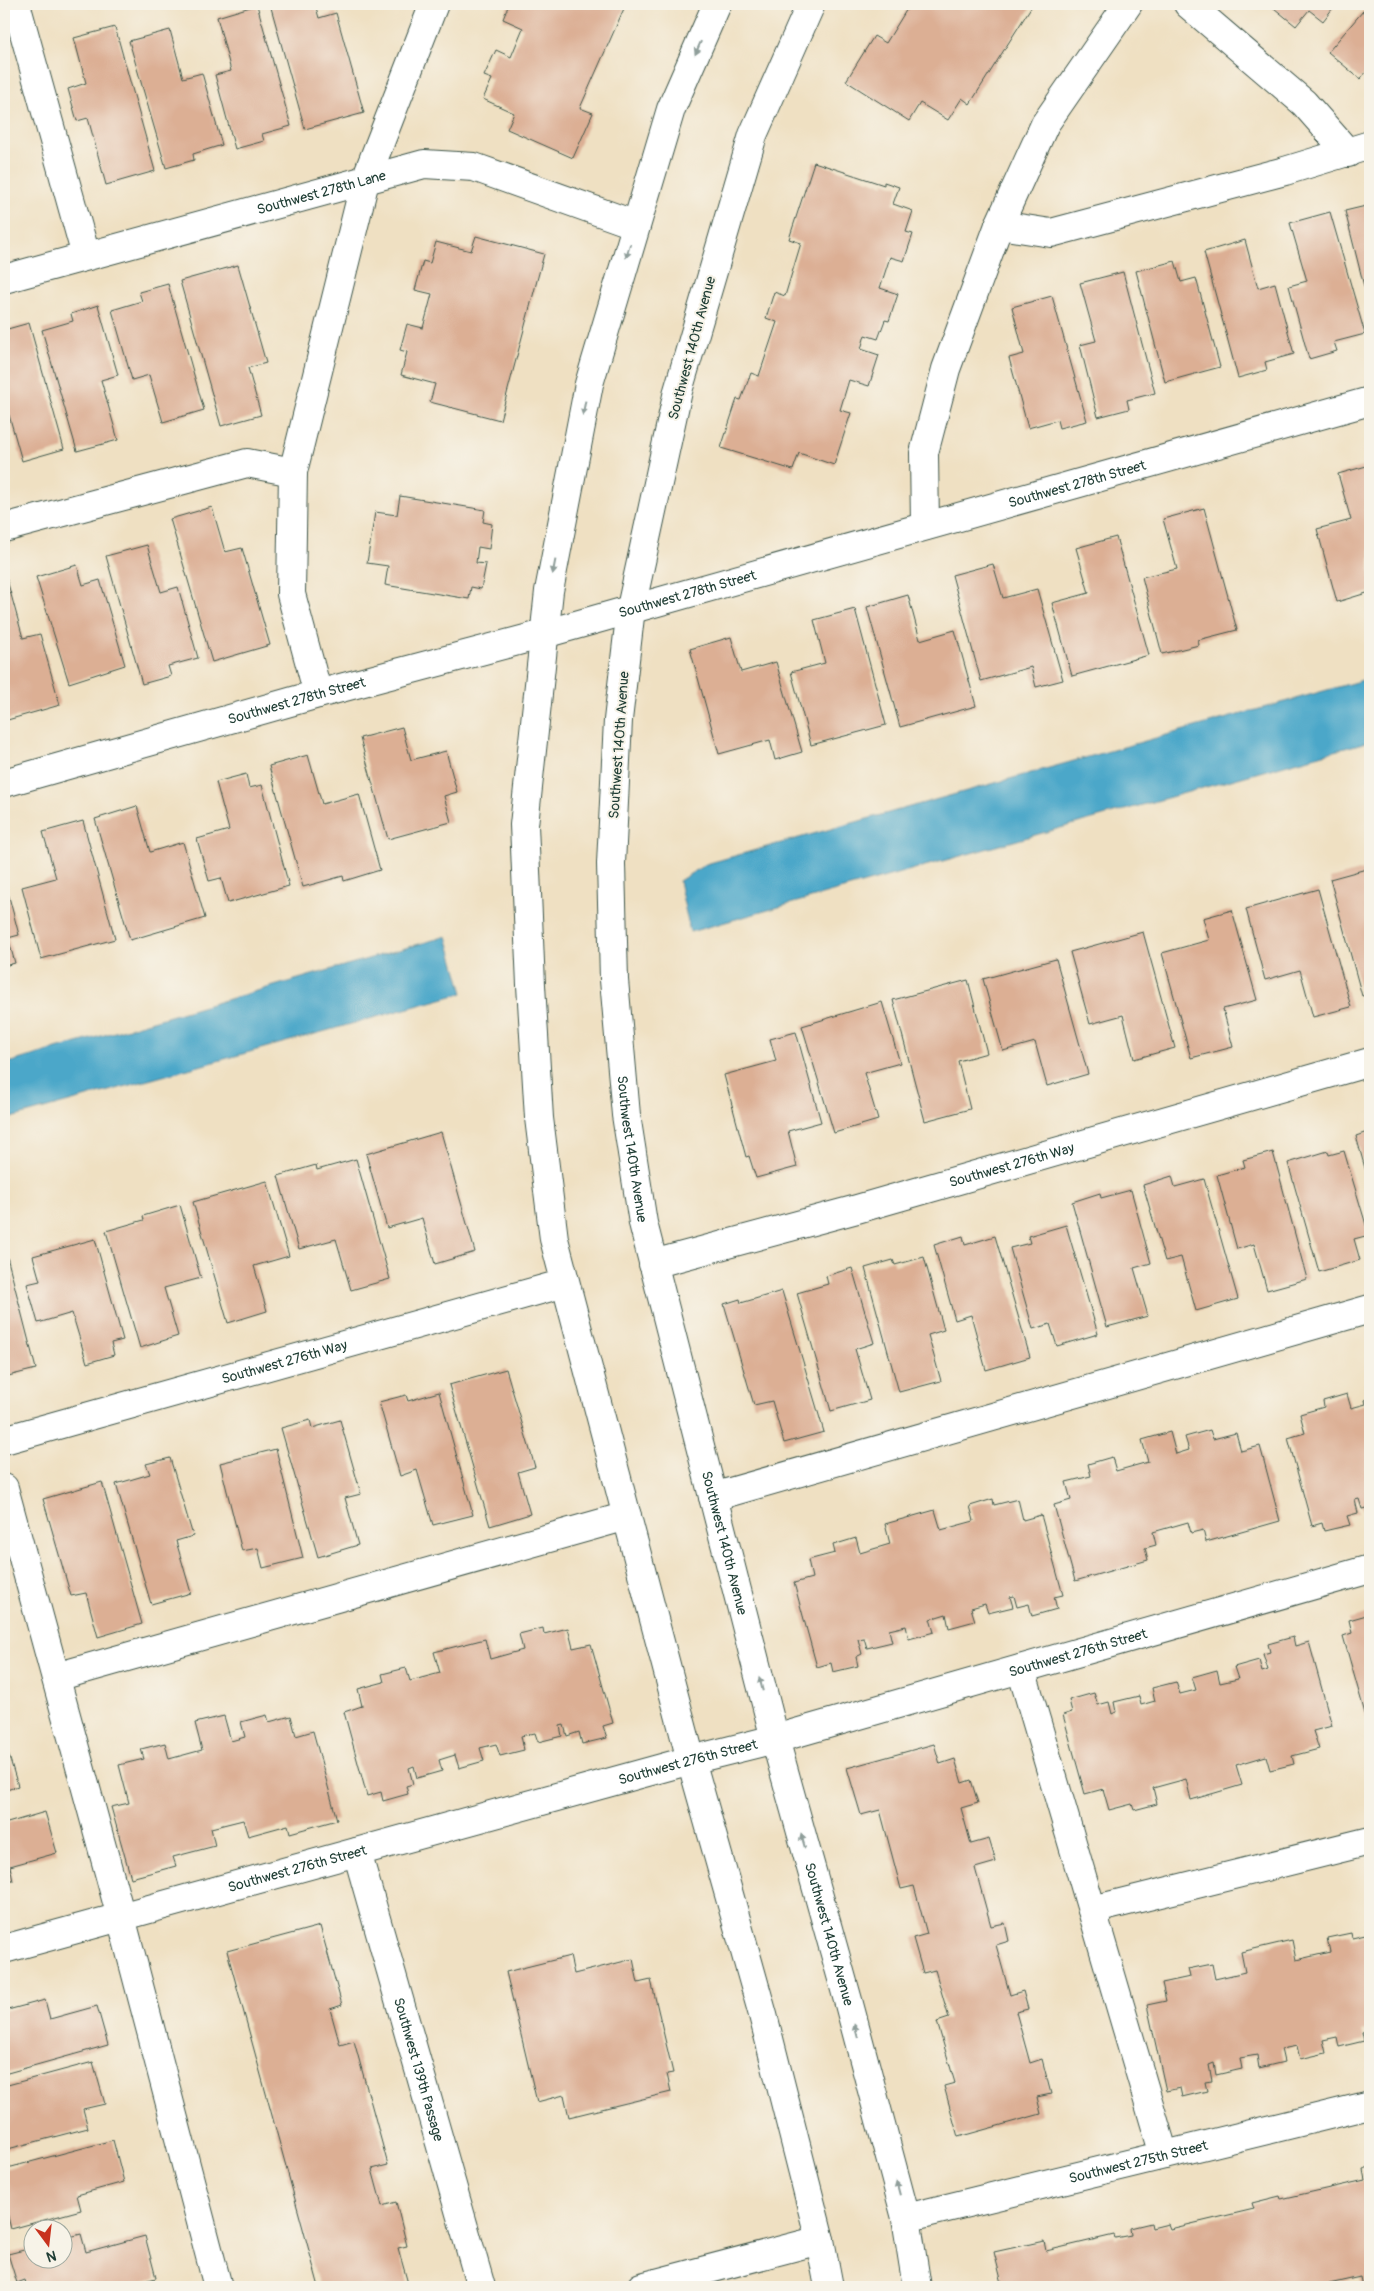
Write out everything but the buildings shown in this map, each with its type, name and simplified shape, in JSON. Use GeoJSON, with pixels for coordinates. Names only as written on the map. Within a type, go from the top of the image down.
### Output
{"type":"FeatureCollection","features":[{"type":"Feature","properties":{"kind":"street"},"geometry":{"type":"LineString","coordinates":[[318,694],[291,594],[293,472],[366,181],[434,4]]}},
{"type":"Feature","properties":{"kind":"street"},"geometry":{"type":"LineString","coordinates":[[717,4],[671,108],[589,384],[549,591],[525,834],[530,985],[539,1118],[554,1239],[691,1760],[763,2015],[820,2240],[829,2287]]}},
{"type":"Feature","properties":{"kind":"street","name":"Southwest 140th Avenue"},"geometry":{"type":"LineString","coordinates":[[811,4],[753,136],[678,391],[631,608],[618,720],[612,844],[614,980],[626,1115],[643,1223],[775,1739],[906,2218],[917,2287]]}},
{"type":"Feature","properties":{"kind":"street"},"geometry":{"type":"LineString","coordinates":[[924,526],[924,453],[946,369],[999,225],[1045,124],[1128,4]]}},
{"type":"Feature","properties":{"kind":"street"},"geometry":{"type":"LineString","coordinates":[[1188,4],[1359,149]]}},
{"type":"Feature","properties":{"kind":"street"},"geometry":{"type":"LineString","coordinates":[[24,5],[86,256]]}},
{"type":"Feature","properties":{"kind":"street"},"geometry":{"type":"LineString","coordinates":[[999,225],[1051,233],[1359,149]]}},
{"type":"Feature","properties":{"kind":"street","name":"Southwest 278th Lane"},"geometry":{"type":"LineString","coordinates":[[4,279],[424,164],[474,167],[636,225]]}},
{"type":"Feature","properties":{"kind":"street","name":"Southwest 278th Street"},"geometry":{"type":"LineString","coordinates":[[4,783],[318,694],[544,634],[1370,401]]}},
{"type":"Feature","properties":{"kind":"street"},"geometry":{"type":"LineString","coordinates":[[4,528],[247,463],[293,472]]}},
{"type":"Feature","properties":{"kind":"street","name":"Southwest 276th Way"},"geometry":{"type":"LineString","coordinates":[[653,1264],[866,1206],[1370,1062]]}},
{"type":"Feature","properties":{"kind":"street","name":"Southwest 276th Way"},"geometry":{"type":"LineString","coordinates":[[4,1440],[565,1283]]}},
{"type":"Feature","properties":{"kind":"street"},"geometry":{"type":"LineString","coordinates":[[713,1497],[1370,1309]]}},
{"type":"Feature","properties":{"kind":"street"},"geometry":{"type":"LineString","coordinates":[[4,1488],[121,1917],[218,2287]]}},
{"type":"Feature","properties":{"kind":"street"},"geometry":{"type":"LineString","coordinates":[[56,1677],[627,1516]]}},
{"type":"Feature","properties":{"kind":"street","name":"Southwest 276th Street"},"geometry":{"type":"LineString","coordinates":[[4,1949],[691,1760],[775,1739],[1370,1569]]}},
{"type":"Feature","properties":{"kind":"street"},"geometry":{"type":"LineString","coordinates":[[1021,1669],[1164,2155]]}},
{"type":"Feature","properties":{"kind":"street"},"geometry":{"type":"LineString","coordinates":[[1092,1910],[1370,1841]]}},
{"type":"Feature","properties":{"kind":"street","name":"Southwest 139th Passage"},"geometry":{"type":"LineString","coordinates":[[357,1852],[481,2287]]}},
{"type":"Feature","properties":{"kind":"street","name":"Southwest 275th Street"},"geometry":{"type":"LineString","coordinates":[[906,2218],[1370,2106]]}},
{"type":"Feature","properties":{"kind":"street"},"geometry":{"type":"LineString","coordinates":[[641,2287],[820,2240]]}},
{"type":"Feature","properties":{"kind":"water"},"geometry":{"type":"Polygon","coordinates":[[[1370,678],[1370,741],[690,932],[679,881],[706,864],[1370,678]]]}},
{"type":"Feature","properties":{"kind":"water"},"geometry":{"type":"Polygon","coordinates":[[[447,936],[463,993],[4,1120],[4,1064],[447,936]]]}}]}
